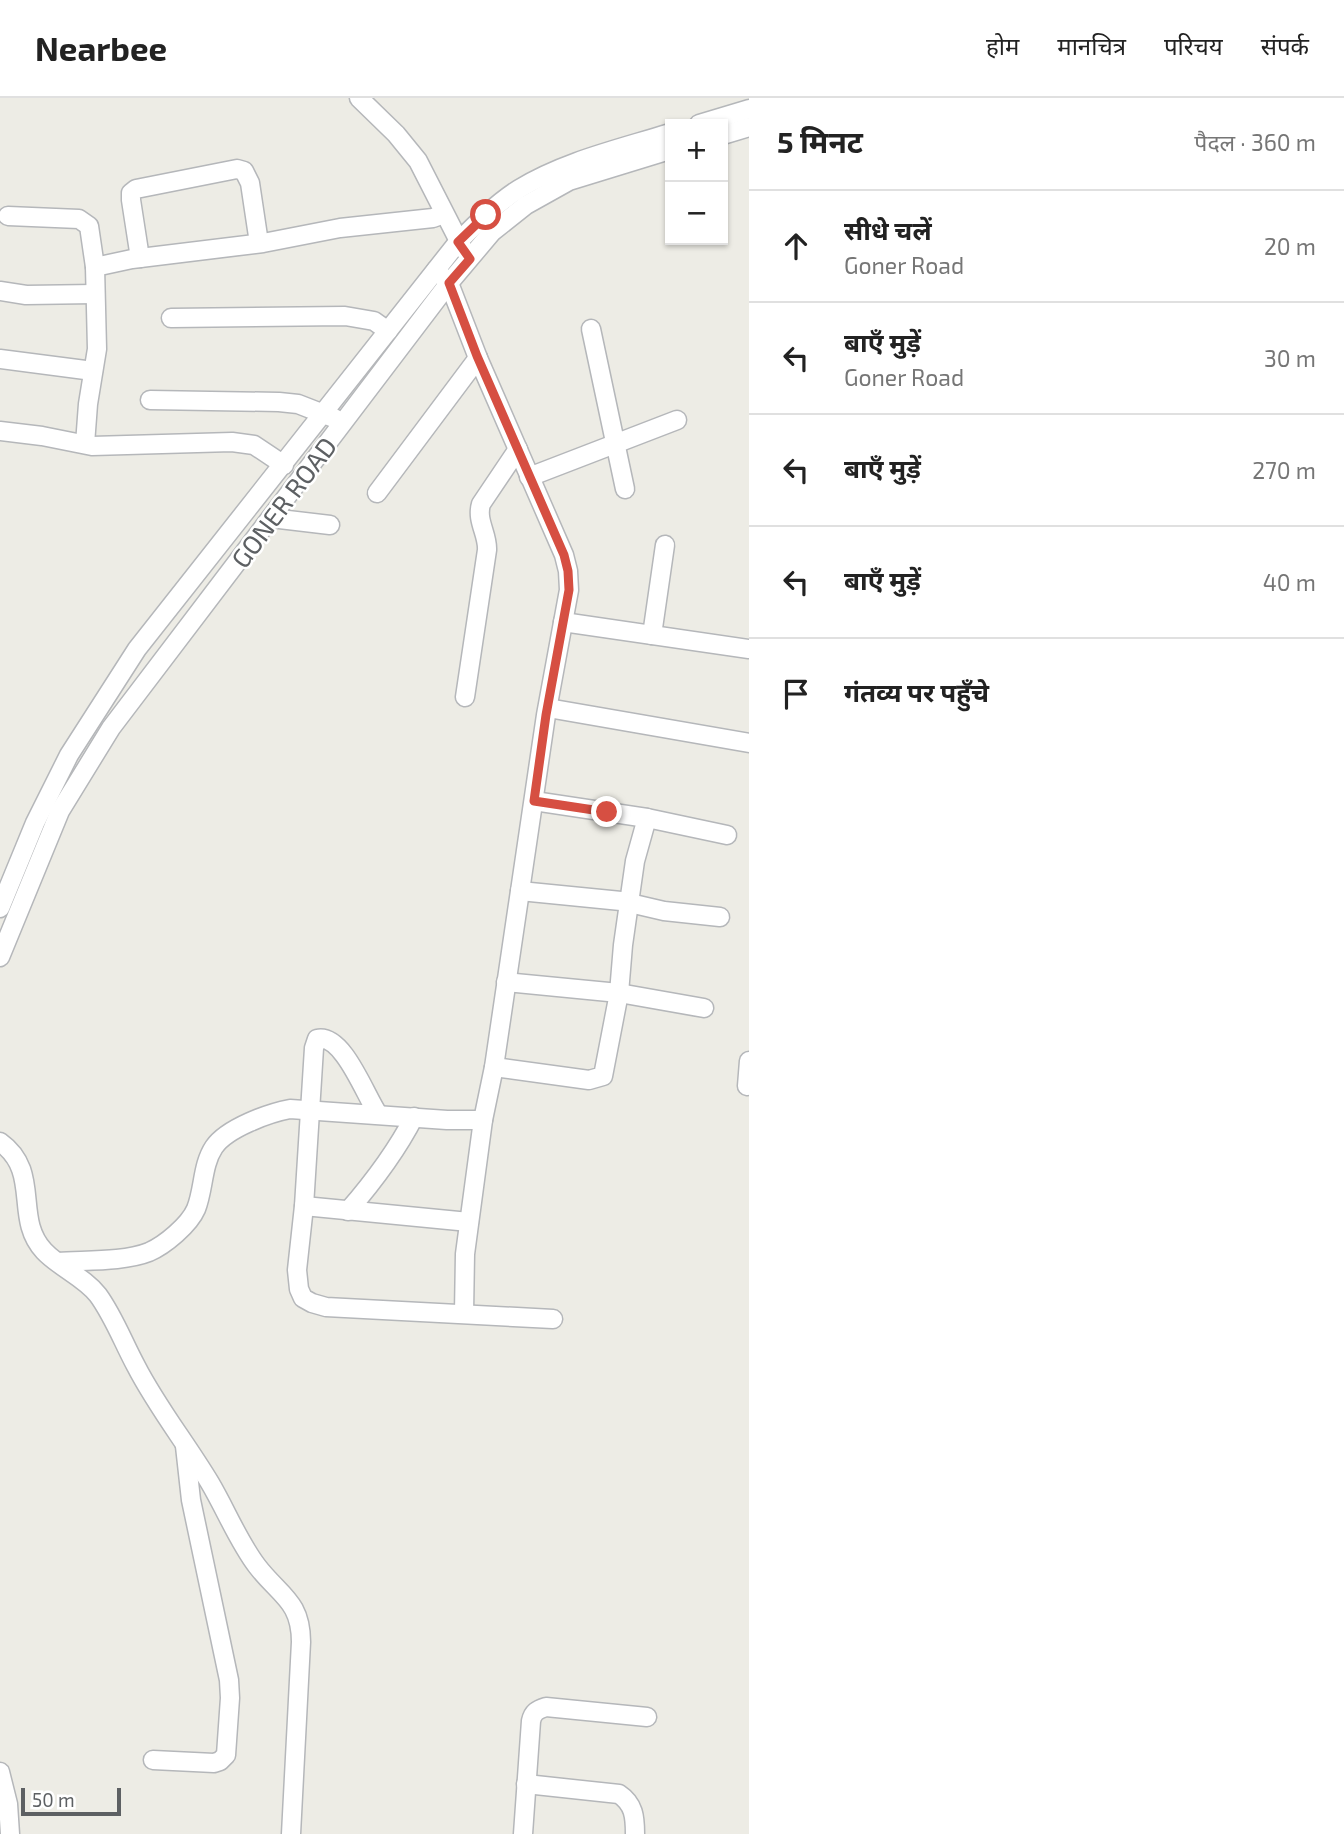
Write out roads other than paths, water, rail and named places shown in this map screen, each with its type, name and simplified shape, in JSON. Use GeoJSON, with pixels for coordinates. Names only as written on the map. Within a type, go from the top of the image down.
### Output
{"type":"FeatureCollection","features":[{"type":"Feature","properties":{"kind":"street"},"geometry":{"type":"LineString","coordinates":[[359,98],[396,134],[418,161],[458,242],[470,259]]}},
{"type":"Feature","properties":{"kind":"street"},"geometry":{"type":"LineString","coordinates":[[716,119],[749,109]]}},
{"type":"Feature","properties":{"kind":"street"},"geometry":{"type":"LineString","coordinates":[[728,133],[749,127]]}},
{"type":"Feature","properties":{"kind":"street","name":"GONER ROAD"},"geometry":{"type":"LineString","coordinates":[[0,957],[7,922],[60,811],[111,728],[343,422],[442,277],[458,242],[518,190],[563,167],[665,135]]}},
{"type":"Feature","properties":{"kind":"street","name":"GONER ROAD"},"geometry":{"type":"LineString","coordinates":[[0,908],[35,823],[69,755],[137,649],[388,331],[442,277],[470,259],[492,232],[526,205],[569,181],[665,152]]}},
{"type":"Feature","properties":{"kind":"street"},"geometry":{"type":"LineString","coordinates":[[140,258],[131,193],[136,189],[237,169],[244,171],[250,183],[260,243]]}},
{"type":"Feature","properties":{"kind":"street"},"geometry":{"type":"LineString","coordinates":[[95,267],[140,258],[260,243],[340,228],[433,218],[444,214]]}},
{"type":"Feature","properties":{"kind":"street"},"geometry":{"type":"LineString","coordinates":[[8,216],[79,219],[89,226],[95,267],[97,349],[85,444]]}},
{"type":"Feature","properties":{"kind":"street"},"geometry":{"type":"LineString","coordinates":[[442,277],[564,555],[569,590],[548,708],[494,1068],[483,1120],[465,1254],[464,1313]]}},
{"type":"Feature","properties":{"kind":"street"},"geometry":{"type":"LineString","coordinates":[[0,291],[26,295],[95,294]]}},
{"type":"Feature","properties":{"kind":"street"},"geometry":{"type":"LineString","coordinates":[[171,318],[345,316],[374,321],[388,331]]}},
{"type":"Feature","properties":{"kind":"street"},"geometry":{"type":"LineString","coordinates":[[591,329],[625,489]]}},
{"type":"Feature","properties":{"kind":"street"},"geometry":{"type":"LineString","coordinates":[[377,492],[478,358]]}},
{"type":"Feature","properties":{"kind":"street"},"geometry":{"type":"LineString","coordinates":[[0,359],[93,371]]}},
{"type":"Feature","properties":{"kind":"street"},"geometry":{"type":"LineString","coordinates":[[150,400],[279,401],[298,404],[343,422]]}},
{"type":"Feature","properties":{"kind":"street"},"geometry":{"type":"LineString","coordinates":[[529,477],[677,420]]}},
{"type":"Feature","properties":{"kind":"street"},"geometry":{"type":"LineString","coordinates":[[0,431],[85,444],[232,442],[254,445],[284,465]]}},
{"type":"Feature","properties":{"kind":"street"},"geometry":{"type":"LineString","coordinates":[[465,698],[488,541],[478,514],[481,504],[518,449]]}},
{"type":"Feature","properties":{"kind":"street"},"geometry":{"type":"LineString","coordinates":[[271,518],[330,525]]}},
{"type":"Feature","properties":{"kind":"street"},"geometry":{"type":"LineString","coordinates":[[652,635],[665,545]]}},
{"type":"Feature","properties":{"kind":"street"},"geometry":{"type":"LineString","coordinates":[[563,622],[749,649]]}},
{"type":"Feature","properties":{"kind":"street"},"geometry":{"type":"LineString","coordinates":[[137,649],[158,666]]}},
{"type":"Feature","properties":{"kind":"street"},"geometry":{"type":"LineString","coordinates":[[548,708],[749,743]]}},
{"type":"Feature","properties":{"kind":"street"},"geometry":{"type":"LineString","coordinates":[[534,801],[647,818],[727,835]]}},
{"type":"Feature","properties":{"kind":"street"},"geometry":{"type":"LineString","coordinates":[[494,1068],[589,1080],[603,1076],[619,993],[635,860],[647,818]]}},
{"type":"Feature","properties":{"kind":"street"},"geometry":{"type":"LineString","coordinates":[[520,891],[629,903],[664,911],[720,917]]}},
{"type":"Feature","properties":{"kind":"street"},"geometry":{"type":"LineString","coordinates":[[506,982],[619,993],[704,1008]]}},
{"type":"Feature","properties":{"kind":"street"},"geometry":{"type":"LineString","coordinates":[[378,1114],[342,1051],[331,1040],[317,1039],[314,1048],[297,1270],[303,1298],[326,1307],[553,1319]]}},
{"type":"Feature","properties":{"kind":"street"},"geometry":{"type":"LineString","coordinates":[[747,1086],[749,1061]]}},
{"type":"Feature","properties":{"kind":"street"},"geometry":{"type":"LineString","coordinates":[[58,1262],[129,1257],[149,1252],[186,1223],[196,1209],[214,1146],[230,1132],[278,1111],[290,1109],[483,1120]]}},
{"type":"Feature","properties":{"kind":"street"},"geometry":{"type":"LineString","coordinates":[[348,1210],[384,1170],[414,1117]]}},
{"type":"Feature","properties":{"kind":"street"},"geometry":{"type":"LineString","coordinates":[[0,1142],[18,1161],[26,1179],[28,1221],[35,1239],[46,1253],[96,1293],[117,1325],[136,1366],[166,1417],[185,1443],[257,1565],[291,1602],[301,1625],[291,1834]]}},
{"type":"Feature","properties":{"kind":"street"},"geometry":{"type":"LineString","coordinates":[[304,1206],[469,1222]]}},
{"type":"Feature","properties":{"kind":"street"},"geometry":{"type":"LineString","coordinates":[[153,1759],[214,1763],[226,1755],[229,1680],[191,1500],[185,1443]]}},
{"type":"Feature","properties":{"kind":"street"},"geometry":{"type":"LineString","coordinates":[[523,1834],[531,1721],[537,1710],[546,1707],[647,1717]]}},
{"type":"Feature","properties":{"kind":"street"},"geometry":{"type":"LineString","coordinates":[[0,1772],[8,1804],[10,1834]]}},
{"type":"Feature","properties":{"kind":"street"},"geometry":{"type":"LineString","coordinates":[[526,1784],[619,1794],[628,1800],[632,1808],[635,1834]]}}]}
